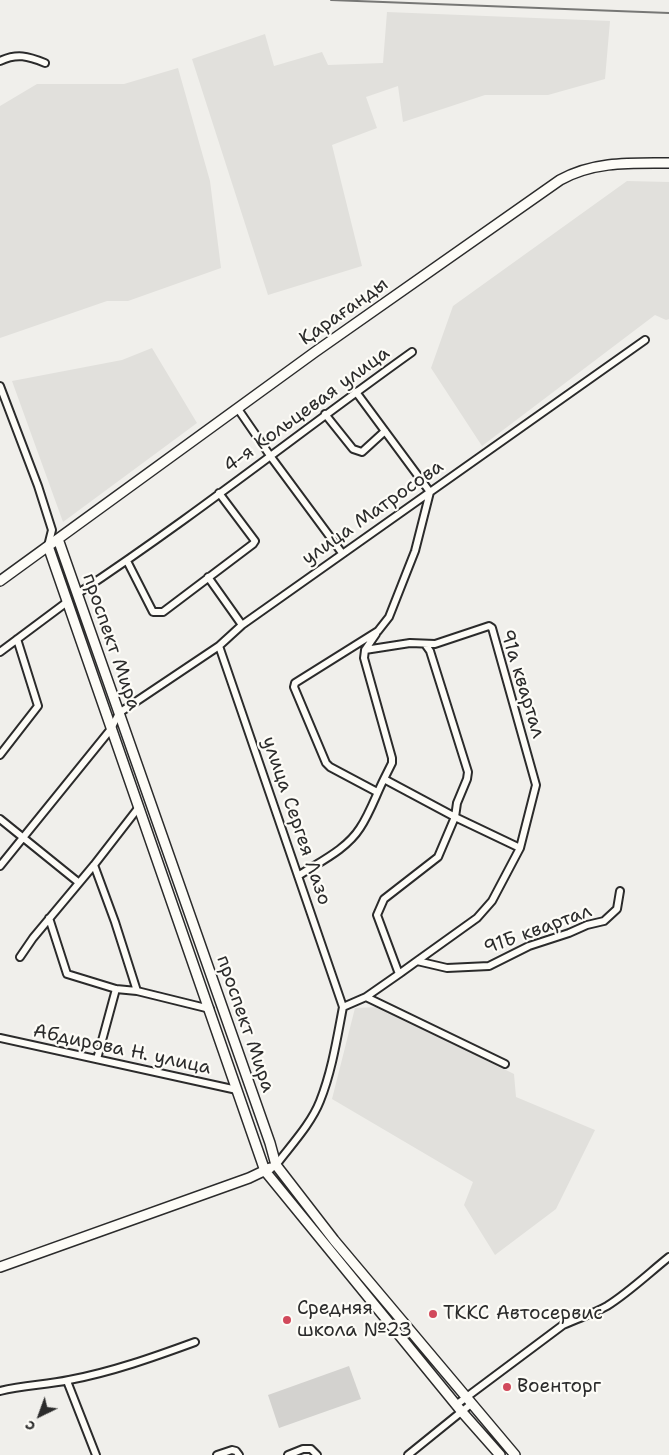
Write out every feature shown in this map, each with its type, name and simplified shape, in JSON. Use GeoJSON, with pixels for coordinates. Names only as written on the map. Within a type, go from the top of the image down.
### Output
{"type":"FeatureCollection","features":[{"type":"Feature","properties":{"kind":"main road","name":"Қарағанды"},"geometry":{"type":"LineString","coordinates":[[0,581],[315,352],[566,177],[586,168],[605,164],[669,163]]}},
{"type":"Feature","properties":{"kind":"main road","name":"проспект Мира"},"geometry":{"type":"LineString","coordinates":[[58,539],[270,1143],[276,1165],[334,1240],[515,1455]]}},
{"type":"Feature","properties":{"kind":"main road","name":"проспект Мира"},"geometry":{"type":"LineString","coordinates":[[48,546],[265,1171],[459,1408],[500,1455]]}},
{"type":"Feature","properties":{"kind":"main road"},"geometry":{"type":"LineString","coordinates":[[0,1267],[265,1171],[276,1165]]}},
{"type":"Feature","properties":{"kind":"street"},"geometry":{"type":"LineString","coordinates":[[0,61],[19,55],[28,56],[45,63]]}},
{"type":"Feature","properties":{"kind":"street","name":"улица Матросова"},"geometry":{"type":"LineString","coordinates":[[119,713],[219,646],[242,625],[342,553],[645,340]]}},
{"type":"Feature","properties":{"kind":"street","name":"4-я Кольцевая улица"},"geometry":{"type":"LineString","coordinates":[[77,594],[127,561],[271,457],[325,414],[412,352]]}},
{"type":"Feature","properties":{"kind":"street"},"geometry":{"type":"LineString","coordinates":[[0,386],[38,486],[52,530],[58,539]]}},
{"type":"Feature","properties":{"kind":"street"},"geometry":{"type":"LineString","coordinates":[[298,876],[336,852],[351,839],[362,825],[392,763],[364,658],[365,650],[390,617],[402,588],[415,551],[430,492],[356,392]]}},
{"type":"Feature","properties":{"kind":"street"},"geometry":{"type":"LineString","coordinates":[[238,408],[271,457],[342,553]]}},
{"type":"Feature","properties":{"kind":"street"},"geometry":{"type":"LineString","coordinates":[[325,414],[353,449],[357,451],[362,452],[385,431]]}},
{"type":"Feature","properties":{"kind":"street","name":"4-я Кольцевая улица"},"geometry":{"type":"LineString","coordinates":[[127,561],[154,612],[163,612],[255,541],[219,493]]}},
{"type":"Feature","properties":{"kind":"street"},"geometry":{"type":"LineString","coordinates":[[48,546],[52,530]]}},
{"type":"Feature","properties":{"kind":"street"},"geometry":{"type":"LineString","coordinates":[[208,577],[242,625]]}},
{"type":"Feature","properties":{"kind":"street"},"geometry":{"type":"LineString","coordinates":[[0,652],[67,602]]}},
{"type":"Feature","properties":{"kind":"street","name":"91а квартал"},"geometry":{"type":"LineString","coordinates":[[425,644],[447,641],[489,626],[492,628],[536,785],[520,848]]}},
{"type":"Feature","properties":{"kind":"street"},"geometry":{"type":"LineString","coordinates":[[377,792],[326,763],[294,687],[295,682],[378,631]]}},
{"type":"Feature","properties":{"kind":"street"},"geometry":{"type":"LineString","coordinates":[[0,755],[38,706],[17,639]]}},
{"type":"Feature","properties":{"kind":"street"},"geometry":{"type":"LineString","coordinates":[[365,650],[399,644],[425,644],[430,651],[468,772],[457,803],[455,817],[438,856],[384,899],[377,916],[399,974]]}},
{"type":"Feature","properties":{"kind":"street","name":"улица Сергея Лазо"},"geometry":{"type":"LineString","coordinates":[[219,646],[343,1007],[335,1048],[320,1103],[307,1124],[276,1165]]}},
{"type":"Feature","properties":{"kind":"street"},"geometry":{"type":"LineString","coordinates":[[0,866],[111,729],[119,713]]}},
{"type":"Feature","properties":{"kind":"street"},"geometry":{"type":"LineString","coordinates":[[384,779],[455,817],[520,848]]}},
{"type":"Feature","properties":{"kind":"street"},"geometry":{"type":"LineString","coordinates":[[20,957],[33,938],[94,865],[139,807]]}},
{"type":"Feature","properties":{"kind":"street"},"geometry":{"type":"LineString","coordinates":[[0,819],[78,882]]}},
{"type":"Feature","properties":{"kind":"street","name":"91Б квартал"},"geometry":{"type":"LineString","coordinates":[[366,997],[477,918],[492,901],[520,848]]}},
{"type":"Feature","properties":{"kind":"street"},"geometry":{"type":"LineString","coordinates":[[94,865],[137,991]]}},
{"type":"Feature","properties":{"kind":"street","name":"91Б квартал"},"geometry":{"type":"LineString","coordinates":[[417,961],[447,968],[489,966],[530,946],[570,933],[587,925],[604,921],[617,910],[620,891]]}},
{"type":"Feature","properties":{"kind":"street"},"geometry":{"type":"LineString","coordinates":[[49,918],[67,974],[116,989],[137,991],[210,1009]]}},
{"type":"Feature","properties":{"kind":"street"},"geometry":{"type":"LineString","coordinates":[[97,1059],[116,989]]}},
{"type":"Feature","properties":{"kind":"street"},"geometry":{"type":"LineString","coordinates":[[343,1007],[366,997],[505,1064]]}},
{"type":"Feature","properties":{"kind":"street","name":"Абдирова Н. улица"},"geometry":{"type":"LineString","coordinates":[[0,1038],[165,1076],[237,1090]]}},
{"type":"Feature","properties":{"kind":"street"},"geometry":{"type":"LineString","coordinates":[[408,1455],[459,1408],[564,1325],[592,1314],[609,1304],[669,1257]]}},
{"type":"Feature","properties":{"kind":"street"},"geometry":{"type":"LineString","coordinates":[[0,1391],[36,1384],[67,1381],[110,1371],[195,1342]]}},
{"type":"Feature","properties":{"kind":"street"},"geometry":{"type":"LineString","coordinates":[[67,1381],[96,1455]]}},
{"type":"Feature","properties":{"kind":"street"},"geometry":{"type":"LineString","coordinates":[[288,1455],[303,1449],[311,1449],[317,1455]]}},
{"type":"Feature","properties":{"kind":"street"},"geometry":{"type":"LineString","coordinates":[[216,1455],[232,1450],[236,1451],[238,1455]]}},
{"type":"Feature","properties":{"kind":"shaded area"},"geometry":{"type":"Polygon","coordinates":[[[387,12],[610,21],[605,79],[548,95],[485,95],[403,122],[398,86],[366,97],[377,128],[332,145],[362,266],[268,295],[192,59],[265,34],[274,66],[322,52],[328,65],[383,63],[387,12]]]}},
{"type":"Feature","properties":{"kind":"shaded area"},"geometry":{"type":"Polygon","coordinates":[[[178,68],[210,181],[221,268],[128,301],[107,301],[0,338],[0,106],[37,84],[124,84],[178,68]]]}},
{"type":"Feature","properties":{"kind":"shaded area"},"geometry":{"type":"Polygon","coordinates":[[[627,181],[669,182],[669,319],[666,320],[655,315],[482,446],[431,368],[453,306],[627,181]]]}},
{"type":"Feature","properties":{"kind":"shaded area"},"geometry":{"type":"Polygon","coordinates":[[[152,348],[197,423],[63,522],[12,381],[122,360],[152,348]]]}},
{"type":"Feature","properties":{"kind":"shaded area"},"geometry":{"type":"Polygon","coordinates":[[[379,1007],[514,1074],[516,1097],[595,1130],[556,1209],[495,1255],[464,1205],[473,1182],[332,1099],[355,1008],[379,1007]]]}},
{"type":"Feature","properties":{"kind":"shaded area"},"geometry":{"type":"Polygon","coordinates":[[[349,1366],[361,1399],[279,1428],[268,1395],[349,1366]]]}},
{"type":"Feature","properties":{"kind":"waterway"},"geometry":{"type":"LineString","coordinates":[[331,0],[669,13]]}},
{"type":"Feature","properties":{"kind":"place","name":"ТККС Автосервис"},"geometry":{"type":"Point","coordinates":[433,1314]}},
{"type":"Feature","properties":{"kind":"place","name":"Средняя школа №23"},"geometry":{"type":"Point","coordinates":[287,1320]}},
{"type":"Feature","properties":{"kind":"place","name":"Военторг"},"geometry":{"type":"Point","coordinates":[507,1387]}}]}
